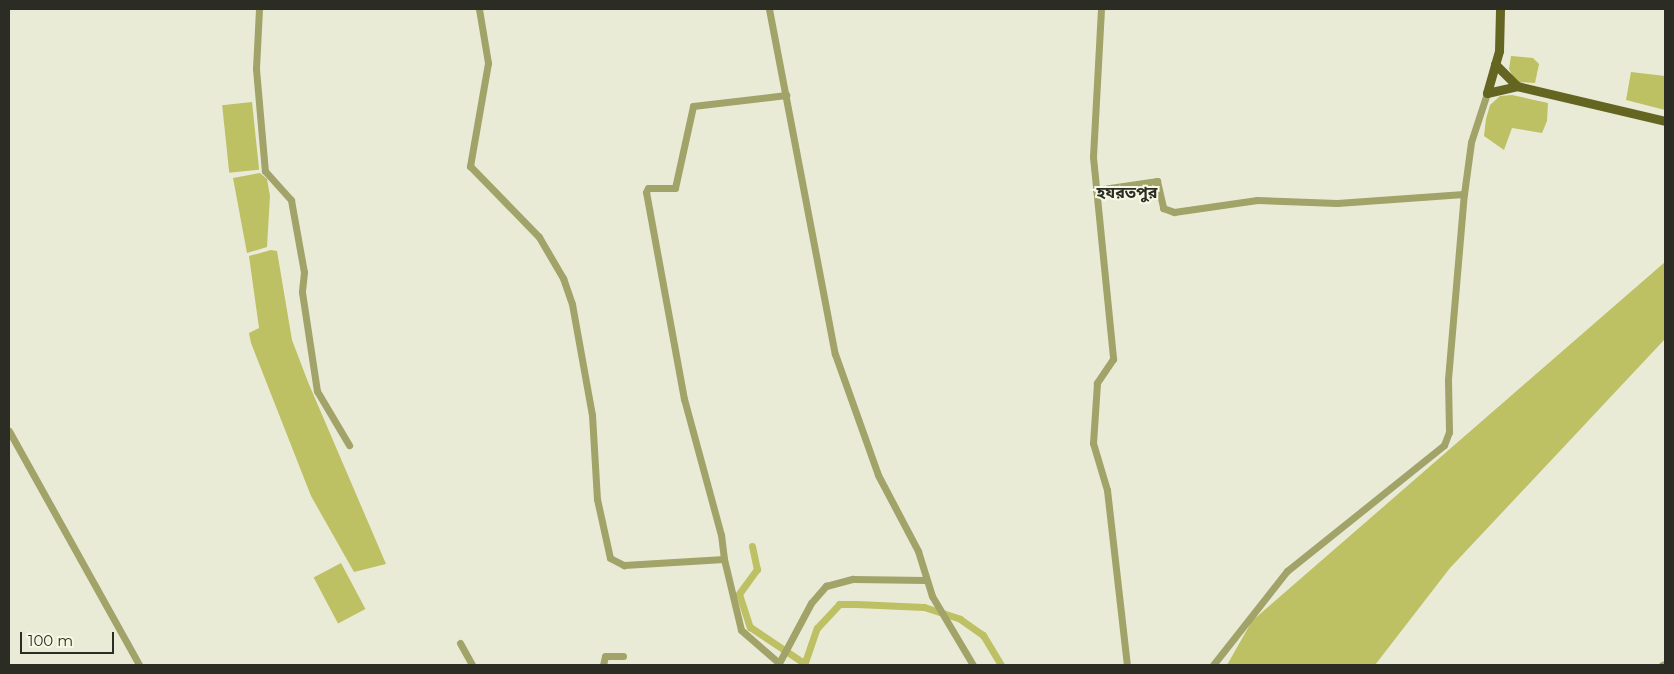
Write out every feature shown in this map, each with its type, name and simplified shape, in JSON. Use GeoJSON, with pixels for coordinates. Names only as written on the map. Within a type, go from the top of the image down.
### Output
{"type":"FeatureCollection","features":[{"type":"Feature","properties":{"kind":"main road"},"geometry":{"type":"LineString","coordinates":[[1500,9],[1495,64],[1487,92],[1517,86],[1665,121]]}},
{"type":"Feature","properties":{"kind":"main road"},"geometry":{"type":"LineString","coordinates":[[1495,64],[1517,86]]}},
{"type":"Feature","properties":{"kind":"street"},"geometry":{"type":"LineString","coordinates":[[259,9],[256,69],[265,171],[291,200],[304,272],[302,292],[316,391],[349,445]]}},
{"type":"Feature","properties":{"kind":"street"},"geometry":{"type":"LineString","coordinates":[[479,9],[488,62],[468,158],[486,186],[503,200],[551,253],[572,304],[594,425],[597,499],[610,558],[624,565],[724,559]]}},
{"type":"Feature","properties":{"kind":"street"},"geometry":{"type":"LineString","coordinates":[[769,9],[835,354],[865,443],[918,551],[925,580],[932,596],[973,665]]}},
{"type":"Feature","properties":{"kind":"street"},"geometry":{"type":"LineString","coordinates":[[1101,9],[1092,157],[1113,359],[1097,383],[1093,443],[1107,490],[1127,665]]}},
{"type":"Feature","properties":{"kind":"street"},"geometry":{"type":"LineString","coordinates":[[1213,665],[1287,571],[1444,445],[1449,432],[1448,379],[1464,194],[1472,142],[1487,92]]}},
{"type":"Feature","properties":{"kind":"street"},"geometry":{"type":"LineString","coordinates":[[786,95],[693,106],[675,188],[648,188],[646,192],[681,382],[721,535],[724,559],[741,630],[780,663],[788,643],[811,602],[826,586],[852,579],[925,580]]}},
{"type":"Feature","properties":{"kind":"street"},"geometry":{"type":"LineString","coordinates":[[1096,190],[1157,181],[1163,208],[1174,212],[1257,200],[1337,203],[1464,194]]}},
{"type":"Feature","properties":{"kind":"street"},"geometry":{"type":"LineString","coordinates":[[9,431],[139,665]]}},
{"type":"Feature","properties":{"kind":"street"},"geometry":{"type":"LineString","coordinates":[[460,643],[472,665]]}},
{"type":"Feature","properties":{"kind":"street"},"geometry":{"type":"LineString","coordinates":[[603,665],[605,656],[623,656]]}},
{"type":"Feature","properties":{"kind":"shaded area"},"geometry":{"type":"Polygon","coordinates":[[[1511,56],[1533,58],[1539,64],[1535,83],[1518,82],[1513,77],[1509,69],[1511,56]]]}},
{"type":"Feature","properties":{"kind":"shaded area"},"geometry":{"type":"Polygon","coordinates":[[[1631,72],[1665,76],[1665,110],[1626,100],[1631,72]]]}},
{"type":"Feature","properties":{"kind":"shaded area"},"geometry":{"type":"Polygon","coordinates":[[[1512,95],[1548,103],[1547,121],[1542,133],[1512,128],[1504,150],[1484,136],[1486,119],[1490,105],[1500,96],[1512,95]]]}},
{"type":"Feature","properties":{"kind":"shaded area"},"geometry":{"type":"Polygon","coordinates":[[[252,102],[259,170],[229,173],[222,105],[252,102]]]}},
{"type":"Feature","properties":{"kind":"shaded area"},"geometry":{"type":"Polygon","coordinates":[[[260,173],[267,179],[270,196],[267,247],[247,253],[233,178],[260,173]]]}},
{"type":"Feature","properties":{"kind":"shaded area"},"geometry":{"type":"Polygon","coordinates":[[[271,250],[277,251],[292,340],[386,564],[354,572],[311,496],[251,343],[249,333],[259,328],[249,256],[271,250]]]}},
{"type":"Feature","properties":{"kind":"shaded area"},"geometry":{"type":"Polygon","coordinates":[[[1665,262],[1665,339],[1450,568],[1375,665],[1227,665],[1252,621],[1665,262]]]}},
{"type":"Feature","properties":{"kind":"shaded area"},"geometry":{"type":"Polygon","coordinates":[[[341,563],[365,609],[338,623],[314,578],[341,563]]]}},
{"type":"Feature","properties":{"kind":"waterway"},"geometry":{"type":"LineString","coordinates":[[752,546],[757,569],[739,594],[750,627],[804,663]]}},
{"type":"Feature","properties":{"kind":"waterway"},"geometry":{"type":"LineString","coordinates":[[804,665],[817,628],[839,604],[924,607],[960,619],[983,635],[1001,665]]}},
{"type":"Feature","properties":{"kind":"district","name":"হযরতপুর"},"geometry":{"type":"Point","coordinates":[1127,193]}}]}
